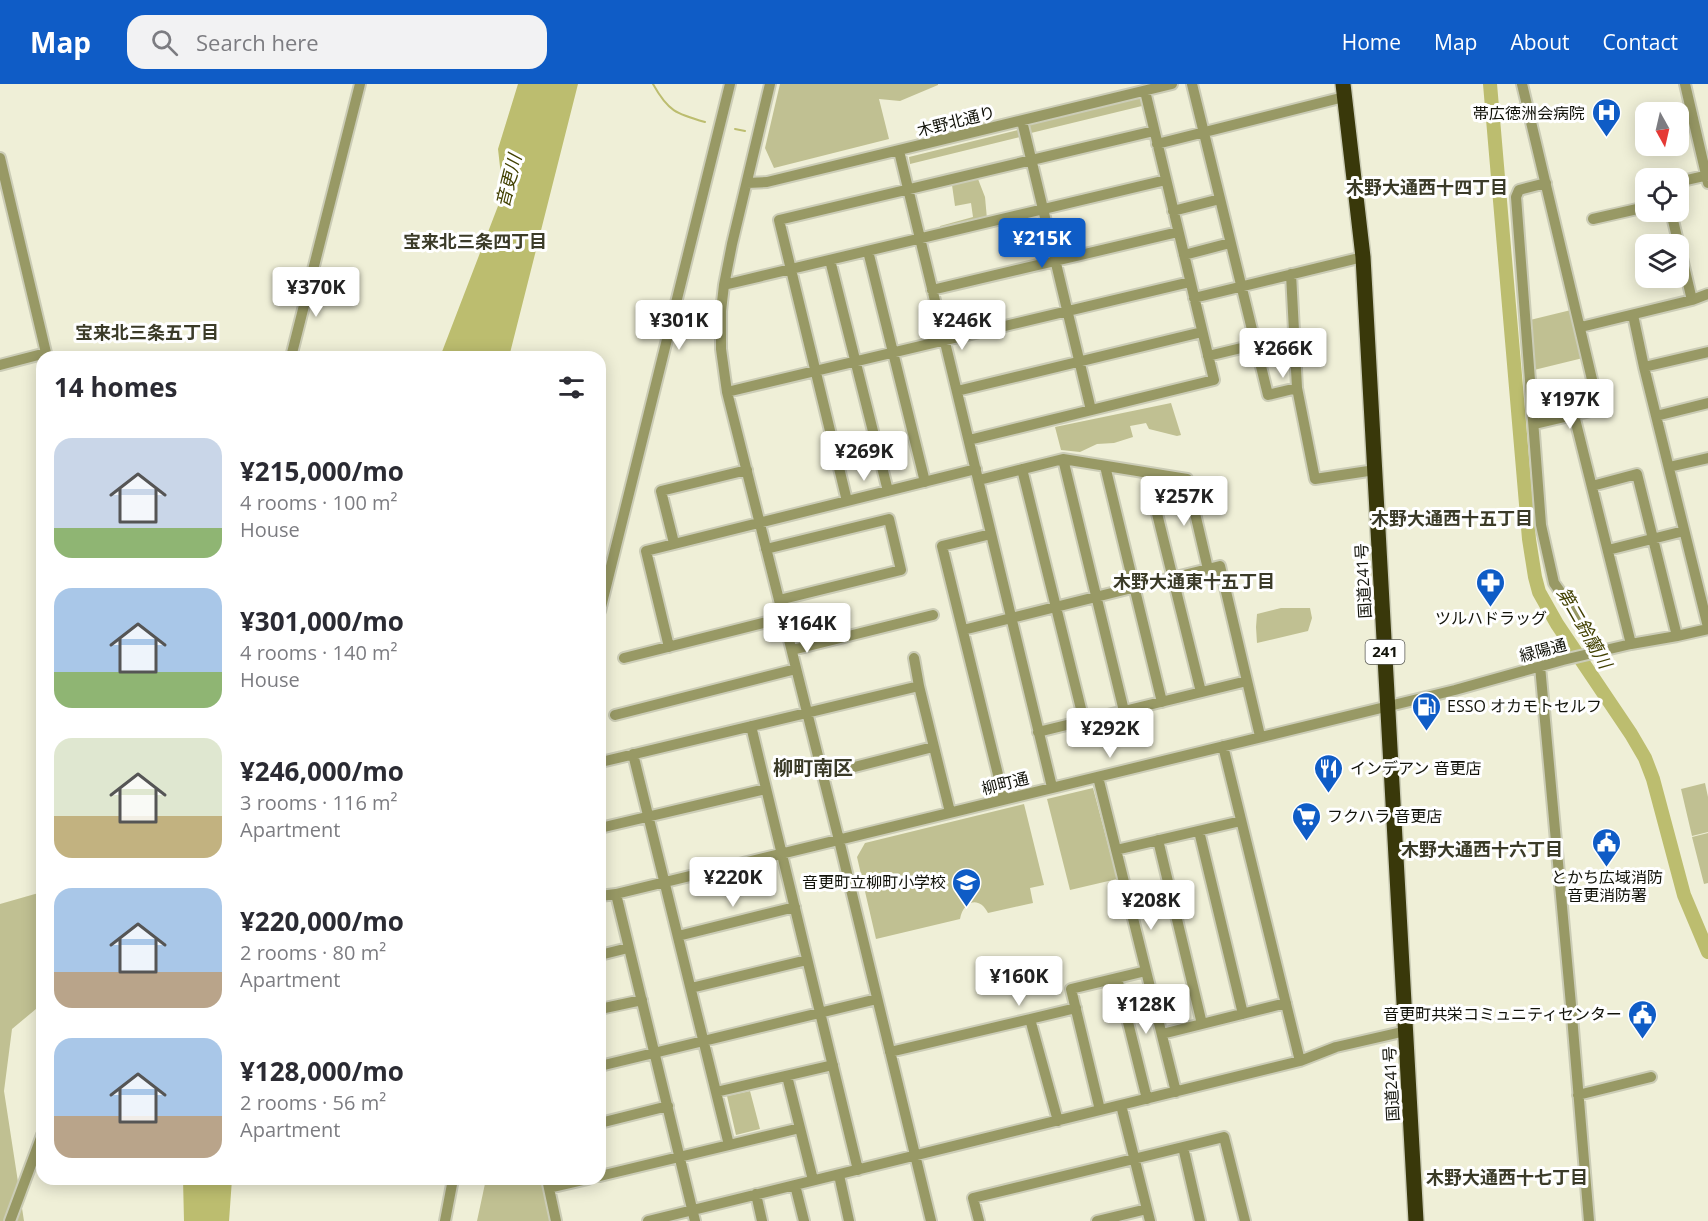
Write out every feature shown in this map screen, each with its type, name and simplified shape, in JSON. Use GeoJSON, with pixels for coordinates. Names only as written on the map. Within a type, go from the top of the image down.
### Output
{"type":"FeatureCollection","features":[{"type":"Feature","properties":{"kind":"highway","name":"国道241号"},"geometry":{"type":"LineString","coordinates":[[1343,90],[1363,256],[1416,1221]]}},
{"type":"Feature","properties":{"kind":"street"},"geometry":{"type":"LineString","coordinates":[[293,351],[360,84]]}},
{"type":"Feature","properties":{"kind":"street"},"geometry":{"type":"LineString","coordinates":[[606,587],[730,84]]}},
{"type":"Feature","properties":{"kind":"street"},"geometry":{"type":"LineString","coordinates":[[770,84],[724,285],[721,349],[727,392],[931,1221]]}},
{"type":"Feature","properties":{"kind":"street","name":"木野北通り"},"geometry":{"type":"LineString","coordinates":[[747,183],[767,182],[1172,84]]}},
{"type":"Feature","properties":{"kind":"street"},"geometry":{"type":"LineString","coordinates":[[1192,84],[1268,395],[1297,388]]}},
{"type":"Feature","properties":{"kind":"street"},"geometry":{"type":"LineString","coordinates":[[1522,84],[1599,409],[1534,424]]}},
{"type":"Feature","properties":{"kind":"street"},"geometry":{"type":"LineString","coordinates":[[1685,84],[1707,178],[1689,180]]}},
{"type":"Feature","properties":{"kind":"street"},"geometry":{"type":"LineString","coordinates":[[1157,144],[1343,90]]}},
{"type":"Feature","properties":{"kind":"street"},"geometry":{"type":"LineString","coordinates":[[969,440],[1214,380],[1145,91]]}},
{"type":"Feature","properties":{"kind":"street"},"geometry":{"type":"LineString","coordinates":[[1022,121],[1091,410]]}},
{"type":"Feature","properties":{"kind":"street"},"geometry":{"type":"LineString","coordinates":[[847,501],[778,220],[1154,131]]}},
{"type":"Feature","properties":{"kind":"street"},"geometry":{"type":"LineString","coordinates":[[899,151],[1052,787]]}},
{"type":"Feature","properties":{"kind":"street"},"geometry":{"type":"LineString","coordinates":[[0,158],[46,351]]}},
{"type":"Feature","properties":{"kind":"street"},"geometry":{"type":"LineString","coordinates":[[724,285],[1166,180]]}},
{"type":"Feature","properties":{"kind":"street"},"geometry":{"type":"LineString","coordinates":[[1546,183],[1519,190],[1516,197],[1541,525],[1554,583],[1598,652]]}},
{"type":"Feature","properties":{"kind":"street"},"geometry":{"type":"LineString","coordinates":[[1173,211],[1220,199]]}},
{"type":"Feature","properties":{"kind":"street"},"geometry":{"type":"LineString","coordinates":[[1593,219],[1635,209]]}},
{"type":"Feature","properties":{"kind":"street"},"geometry":{"type":"LineString","coordinates":[[1673,222],[1692,300]]}},
{"type":"Feature","properties":{"kind":"street"},"geometry":{"type":"LineString","coordinates":[[932,290],[1178,232]]}},
{"type":"Feature","properties":{"kind":"street"},"geometry":{"type":"LineString","coordinates":[[1184,255],[1230,243]]}},
{"type":"Feature","properties":{"kind":"street"},"geometry":{"type":"LineString","coordinates":[[868,251],[925,482]]}},
{"type":"Feature","properties":{"kind":"street"},"geometry":{"type":"LineString","coordinates":[[1194,298],[1363,256]]}},
{"type":"Feature","properties":{"kind":"street"},"geometry":{"type":"LineString","coordinates":[[830,260],[888,491]]}},
{"type":"Feature","properties":{"kind":"street"},"geometry":{"type":"LineString","coordinates":[[1291,274],[1297,388],[1315,479],[1375,470]]}},
{"type":"Feature","properties":{"kind":"street"},"geometry":{"type":"LineString","coordinates":[[727,392],[1190,282]]}},
{"type":"Feature","properties":{"kind":"street"},"geometry":{"type":"LineString","coordinates":[[1581,327],[1708,294]]}},
{"type":"Feature","properties":{"kind":"street"},"geometry":{"type":"LineString","coordinates":[[1633,315],[1708,628]]}},
{"type":"Feature","properties":{"kind":"street"},"geometry":{"type":"LineString","coordinates":[[957,391],[1202,332]]}},
{"type":"Feature","properties":{"kind":"street"},"geometry":{"type":"LineString","coordinates":[[1208,356],[1296,335]]}},
{"type":"Feature","properties":{"kind":"street"},"geometry":{"type":"LineString","coordinates":[[1644,367],[1708,352]]}},
{"type":"Feature","properties":{"kind":"street"},"geometry":{"type":"LineString","coordinates":[[0,365],[36,357]]}},
{"type":"Feature","properties":{"kind":"street"},"geometry":{"type":"LineString","coordinates":[[1656,416],[1708,403]]}},
{"type":"Feature","properties":{"kind":"street"},"geometry":{"type":"LineString","coordinates":[[1574,415],[1631,644]]}},
{"type":"Feature","properties":{"kind":"street"},"geometry":{"type":"LineString","coordinates":[[1669,468],[1708,458]]}},
{"type":"Feature","properties":{"kind":"street"},"geometry":{"type":"LineString","coordinates":[[1063,459],[1124,711]]}},
{"type":"Feature","properties":{"kind":"street"},"geometry":{"type":"LineString","coordinates":[[669,647],[646,551],[925,482],[1022,469],[1063,459],[1187,479],[1208,569]]}},
{"type":"Feature","properties":{"kind":"street"},"geometry":{"type":"LineString","coordinates":[[1105,466],[1162,702]]}},
{"type":"Feature","properties":{"kind":"street"},"geometry":{"type":"LineString","coordinates":[[1022,469],[1084,721]]}},
{"type":"Feature","properties":{"kind":"street"},"geometry":{"type":"LineString","coordinates":[[674,543],[661,491],[747,470]]}},
{"type":"Feature","properties":{"kind":"street"},"geometry":{"type":"LineString","coordinates":[[1147,472],[1201,692]]}},
{"type":"Feature","properties":{"kind":"street"},"geometry":{"type":"LineString","coordinates":[[1592,486],[1637,474],[1677,636]]}},
{"type":"Feature","properties":{"kind":"street"},"geometry":{"type":"LineString","coordinates":[[766,549],[889,519],[901,570],[778,600]]}},
{"type":"Feature","properties":{"kind":"street"},"geometry":{"type":"LineString","coordinates":[[1608,550],[1684,531]]}},
{"type":"Feature","properties":{"kind":"street"},"geometry":{"type":"LineString","coordinates":[[991,534],[942,546],[1004,799]]}},
{"type":"Feature","properties":{"kind":"street"},"geometry":{"type":"LineString","coordinates":[[963,630],[1220,566],[1260,736]]}},
{"type":"Feature","properties":{"kind":"street"},"geometry":{"type":"LineString","coordinates":[[792,650],[933,615]]}},
{"type":"Feature","properties":{"kind":"street"},"geometry":{"type":"LineString","coordinates":[[624,658],[783,618]]}},
{"type":"Feature","properties":{"kind":"street","name":"緑陽通"},"geometry":{"type":"LineString","coordinates":[[1388,706],[1563,660],[1708,628]]}},
{"type":"Feature","properties":{"kind":"street"},"geometry":{"type":"LineString","coordinates":[[914,658],[950,812]]}},
{"type":"Feature","properties":{"kind":"street"},"geometry":{"type":"LineString","coordinates":[[1540,666],[1589,1221]]}},
{"type":"Feature","properties":{"kind":"street"},"geometry":{"type":"LineString","coordinates":[[615,715],[796,669]]}},
{"type":"Feature","properties":{"kind":"street"},"geometry":{"type":"LineString","coordinates":[[1038,732],[1247,681]]}},
{"type":"Feature","properties":{"kind":"street"},"geometry":{"type":"LineString","coordinates":[[606,761],[919,686]]}},
{"type":"Feature","properties":{"kind":"street","name":"柳町通"},"geometry":{"type":"LineString","coordinates":[[606,895],[1388,706]]}},
{"type":"Feature","properties":{"kind":"street"},"geometry":{"type":"LineString","coordinates":[[751,726],[858,1170]]}},
{"type":"Feature","properties":{"kind":"street"},"geometry":{"type":"LineString","coordinates":[[1223,746],[1300,1061]]}},
{"type":"Feature","properties":{"kind":"street"},"geometry":{"type":"LineString","coordinates":[[823,775],[933,747]]}},
{"type":"Feature","properties":{"kind":"street"},"geometry":{"type":"LineString","coordinates":[[633,754],[729,1145]]}},
{"type":"Feature","properties":{"kind":"street"},"geometry":{"type":"LineString","coordinates":[[1098,777],[1176,1092]]}},
{"type":"Feature","properties":{"kind":"street"},"geometry":{"type":"LineString","coordinates":[[606,827],[766,789]]}},
{"type":"Feature","properties":{"kind":"street"},"geometry":{"type":"LineString","coordinates":[[1116,850],[1241,821]]}},
{"type":"Feature","properties":{"kind":"street"},"geometry":{"type":"LineString","coordinates":[[1199,831],[1243,1014]]}},
{"type":"Feature","properties":{"kind":"street"},"geometry":{"type":"LineString","coordinates":[[1158,840],[1202,1024]]}},
{"type":"Feature","properties":{"kind":"street"},"geometry":{"type":"LineString","coordinates":[[616,894],[695,1221]]}},
{"type":"Feature","properties":{"kind":"street"},"geometry":{"type":"LineString","coordinates":[[678,936],[795,907]]}},
{"type":"Feature","properties":{"kind":"street"},"geometry":{"type":"LineString","coordinates":[[606,954],[628,948]]}},
{"type":"Feature","properties":{"kind":"street"},"geometry":{"type":"LineString","coordinates":[[691,988],[807,960]]}},
{"type":"Feature","properties":{"kind":"street"},"geometry":{"type":"LineString","coordinates":[[1101,1110],[1071,989],[1146,971]]}},
{"type":"Feature","properties":{"kind":"street"},"geometry":{"type":"LineString","coordinates":[[1116,978],[1147,1099]]}},
{"type":"Feature","properties":{"kind":"street"},"geometry":{"type":"LineString","coordinates":[[606,1065],[877,999]]}},
{"type":"Feature","properties":{"kind":"street"},"geometry":{"type":"LineString","coordinates":[[606,1008],[642,1000]]}},
{"type":"Feature","properties":{"kind":"street"},"geometry":{"type":"LineString","coordinates":[[1162,1034],[1286,1003]]}},
{"type":"Feature","properties":{"kind":"street"},"geometry":{"type":"LineString","coordinates":[[890,1052],[1076,1008]]}},
{"type":"Feature","properties":{"kind":"street"},"geometry":{"type":"LineString","coordinates":[[1030,1019],[1058,1121]]}},
{"type":"Feature","properties":{"kind":"street"},"geometry":{"type":"LineString","coordinates":[[648,1221],[1300,1061],[1336,1047],[1406,1031]]}},
{"type":"Feature","properties":{"kind":"street"},"geometry":{"type":"LineString","coordinates":[[716,1092],[832,1065]]}},
{"type":"Feature","properties":{"kind":"street"},"geometry":{"type":"LineString","coordinates":[[787,1076],[813,1180]]}},
{"type":"Feature","properties":{"kind":"street"},"geometry":{"type":"LineString","coordinates":[[1578,1095],[1651,1077]]}},
{"type":"Feature","properties":{"kind":"street"},"geometry":{"type":"LineString","coordinates":[[1121,1105],[1150,1221]]}},
{"type":"Feature","properties":{"kind":"street"},"geometry":{"type":"LineString","coordinates":[[606,1122],[668,1107]]}},
{"type":"Feature","properties":{"kind":"street"},"geometry":{"type":"LineString","coordinates":[[606,1175],[800,1128]]}},
{"type":"Feature","properties":{"kind":"street"},"geometry":{"type":"LineString","coordinates":[[979,1221],[973,1198],[1224,1137],[1245,1221]]}},
{"type":"Feature","properties":{"kind":"street"},"geometry":{"type":"LineString","coordinates":[[1183,1147],[1200,1221]]}},
{"type":"Feature","properties":{"kind":"street"},"geometry":{"type":"LineString","coordinates":[[10,1221],[36,1151]]}},
{"type":"Feature","properties":{"kind":"street"},"geometry":{"type":"LineString","coordinates":[[839,1174],[849,1221]]}},
{"type":"Feature","properties":{"kind":"street"},"geometry":{"type":"LineString","coordinates":[[445,1221],[452,1185]]}},
{"type":"Feature","properties":{"kind":"street"},"geometry":{"type":"LineString","coordinates":[[548,1185],[556,1221]]}},
{"type":"Feature","properties":{"kind":"street"},"geometry":{"type":"LineString","coordinates":[[795,1185],[804,1221]]}},
{"type":"Feature","properties":{"kind":"street"},"geometry":{"type":"LineString","coordinates":[[756,1194],[762,1221]]}},
{"type":"Feature","properties":{"kind":"street"},"geometry":{"type":"LineString","coordinates":[[1097,1221],[1147,1209]]}},
{"type":"Feature","properties":{"kind":"green space"},"geometry":{"type":"Polygon","coordinates":[[[780,84],[938,85],[900,101],[879,99],[889,139],[774,168],[765,148],[780,84]]]}},
{"type":"Feature","properties":{"kind":"green space"},"geometry":{"type":"Polygon","coordinates":[[[1140,98],[1142,106],[1031,133],[1029,125],[1140,98]]]}},
{"type":"Feature","properties":{"kind":"green space"},"geometry":{"type":"Polygon","coordinates":[[[1018,130],[1020,137],[910,164],[909,157],[1018,130]]]}},
{"type":"Feature","properties":{"kind":"green space"},"geometry":{"type":"Polygon","coordinates":[[[978,179],[985,197],[987,219],[940,232],[940,226],[973,217],[971,203],[955,206],[952,185],[978,179]]]}},
{"type":"Feature","properties":{"kind":"green space"},"geometry":{"type":"Polygon","coordinates":[[[1571,310],[1583,358],[1534,370],[1530,320],[1571,310]]]}},
{"type":"Feature","properties":{"kind":"green space"},"geometry":{"type":"Polygon","coordinates":[[[1171,403],[1181,435],[1149,429],[1146,423],[1130,426],[1133,437],[1114,443],[1097,444],[1080,452],[1061,450],[1055,427],[1171,403]]]}},
{"type":"Feature","properties":{"kind":"green space"},"geometry":{"type":"Polygon","coordinates":[[[1281,608],[1310,608],[1312,618],[1308,631],[1257,643],[1257,614],[1281,608]]]}},
{"type":"Feature","properties":{"kind":"green space"},"geometry":{"type":"Polygon","coordinates":[[[1705,783],[1708,797],[1708,832],[1692,836],[1681,789],[1705,783]]]}},
{"type":"Feature","properties":{"kind":"green space"},"geometry":{"type":"Polygon","coordinates":[[[1093,788],[1117,879],[1070,890],[1047,799],[1093,788]]]}},
{"type":"Feature","properties":{"kind":"green space"},"geometry":{"type":"Polygon","coordinates":[[[1024,804],[1044,885],[1030,888],[1033,903],[988,913],[980,904],[972,902],[964,908],[960,919],[876,939],[857,857],[865,843],[1024,804]]]}},
{"type":"Feature","properties":{"kind":"green space"},"geometry":{"type":"Polygon","coordinates":[[[1708,833],[1708,883],[1704,884],[1692,837],[1708,833]]]}},
{"type":"Feature","properties":{"kind":"green space"},"geometry":{"type":"Polygon","coordinates":[[[36,894],[36,1009],[12,1029],[4,1091],[24,1221],[0,1221],[0,904],[36,894]]]}},
{"type":"Feature","properties":{"kind":"green space"},"geometry":{"type":"Polygon","coordinates":[[[750,1091],[760,1129],[736,1135],[727,1096],[750,1091]]]}},
{"type":"Feature","properties":{"kind":"green space"},"geometry":{"type":"Polygon","coordinates":[[[485,1185],[543,1185],[552,1221],[477,1221],[485,1185]]]}},
{"type":"Feature","properties":{"kind":"water","name":"音更川"},"geometry":{"type":"Polygon","coordinates":[[[518,84],[578,84],[511,351],[442,351],[503,193],[498,149],[518,84]]]}},
{"type":"Feature","properties":{"kind":"water"},"geometry":{"type":"Polygon","coordinates":[[[183,1185],[232,1185],[229,1221],[184,1221],[183,1185]]]}},
{"type":"Feature","properties":{"kind":"waterway"},"geometry":{"type":"LineString","coordinates":[[653,84],[668,106],[680,114],[705,122]]}},
{"type":"Feature","properties":{"kind":"waterway","name":"第二鈴蘭川"},"geometry":{"type":"LineString","coordinates":[[1490,84],[1529,539],[1535,577],[1539,592],[1557,624],[1645,758],[1653,779],[1684,895],[1708,952]]}},
{"type":"Feature","properties":{"kind":"waterway"},"geometry":{"type":"LineString","coordinates":[[735,129],[745,131]]}},
{"type":"Feature","properties":{"kind":"place","name":"帯広徳洲会病院"},"geometry":{"type":"Point","coordinates":[1606,138]}},
{"type":"Feature","properties":{"kind":"place","name":"ツルハドラッグ"},"geometry":{"type":"Point","coordinates":[1491,608]}},
{"type":"Feature","properties":{"kind":"place","name":"ESSO オカモトセルフ"},"geometry":{"type":"Point","coordinates":[1426,732]}},
{"type":"Feature","properties":{"kind":"place","name":"インデアン 音更店"},"geometry":{"type":"Point","coordinates":[1329,794]}},
{"type":"Feature","properties":{"kind":"place","name":"フクハラ 音更店"},"geometry":{"type":"Point","coordinates":[1306,842]}},
{"type":"Feature","properties":{"kind":"place","name":"とかち広域消防 音更消防署"},"geometry":{"type":"Point","coordinates":[1607,868]}},
{"type":"Feature","properties":{"kind":"place","name":"音更町立柳町小学校"},"geometry":{"type":"Point","coordinates":[967,908]}},
{"type":"Feature","properties":{"kind":"place","name":"音更町共栄コミュニティセンター"},"geometry":{"type":"Point","coordinates":[1643,1040]}},
{"type":"Feature","properties":{"kind":"district","name":"木野大通西十四丁目"},"geometry":{"type":"Point","coordinates":[1427,188]}},
{"type":"Feature","properties":{"kind":"district","name":"宝来北三条四丁目"},"geometry":{"type":"Point","coordinates":[475,242]}},
{"type":"Feature","properties":{"kind":"district","name":"宝来北三条五丁目"},"geometry":{"type":"Point","coordinates":[147,333]}},
{"type":"Feature","properties":{"kind":"district","name":"木野大通西十五丁目"},"geometry":{"type":"Point","coordinates":[1452,519]}},
{"type":"Feature","properties":{"kind":"district","name":"木野大通東十五丁目"},"geometry":{"type":"Point","coordinates":[1194,582]}},
{"type":"Feature","properties":{"kind":"district","name":"柳町南区"},"geometry":{"type":"Point","coordinates":[813,768]}},
{"type":"Feature","properties":{"kind":"district","name":"木野大通西十六丁目"},"geometry":{"type":"Point","coordinates":[1482,850]}},
{"type":"Feature","properties":{"kind":"district","name":"木野大通西十七丁目"},"geometry":{"type":"Point","coordinates":[1507,1178]}}]}
